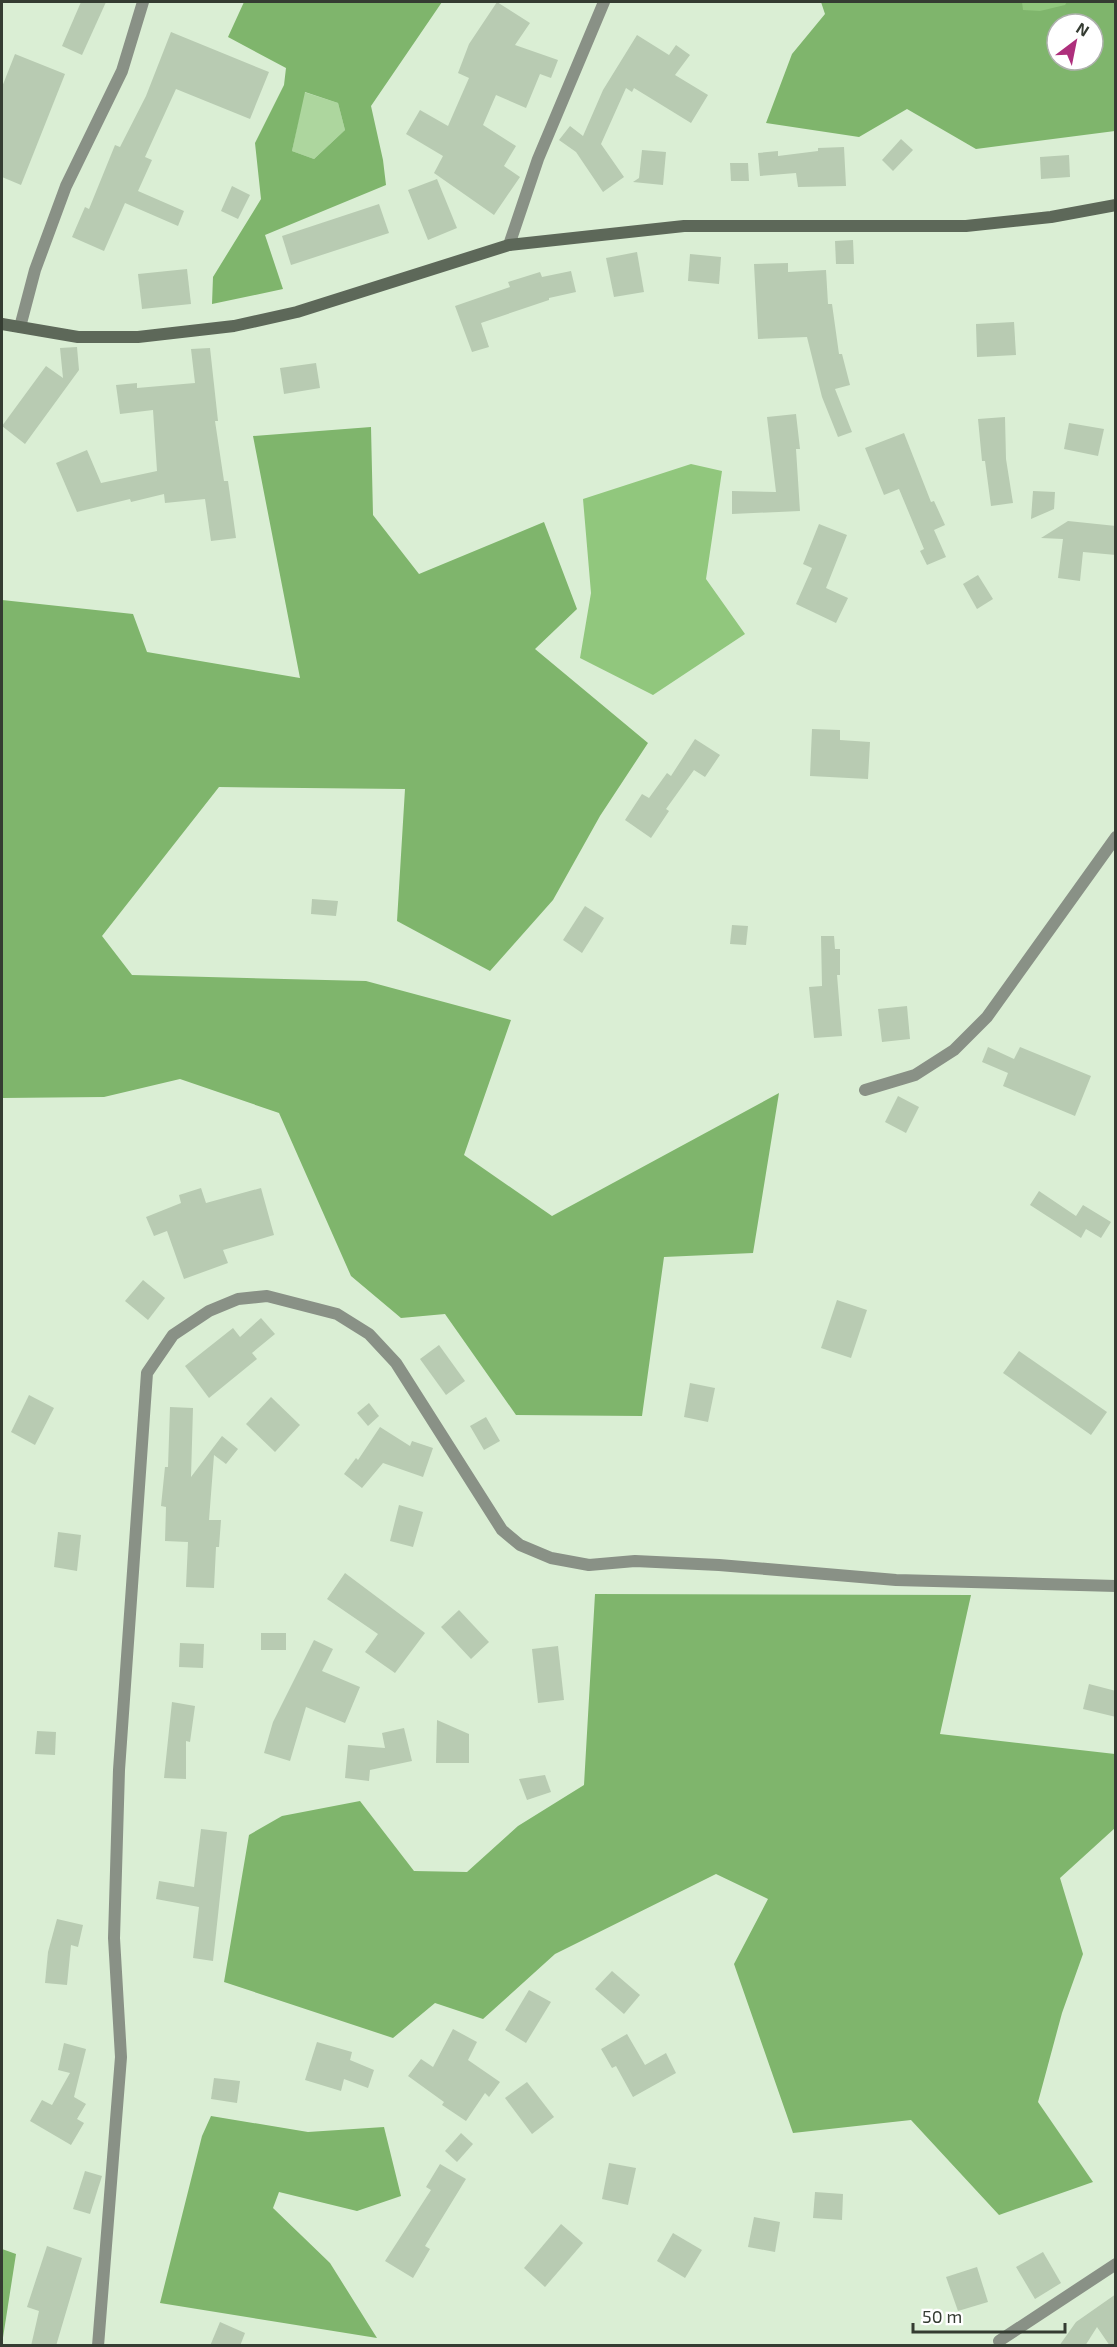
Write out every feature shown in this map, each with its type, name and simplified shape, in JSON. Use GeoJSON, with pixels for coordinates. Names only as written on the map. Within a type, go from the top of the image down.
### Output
{"type":"FeatureCollection","features":[{"type":"Feature","properties":{"kind":"street"},"geometry":{"type":"LineString","coordinates":[[20,327],[36,270],[66,186],[122,71],[143,2]]}},
{"type":"Feature","properties":{"kind":"street"},"geometry":{"type":"LineString","coordinates":[[509,245],[538,159],[604,2]]}},
{"type":"Feature","properties":{"kind":"street"},"geometry":{"type":"LineString","coordinates":[[2,324],[78,337],[138,338],[234,326],[297,312],[509,245],[684,226],[966,226],[1051,217],[1116,205]]}},
{"type":"Feature","properties":{"kind":"street"},"geometry":{"type":"LineString","coordinates":[[865,1090],[915,1076],[954,1050],[987,1017],[1116,837]]}},
{"type":"Feature","properties":{"kind":"street"},"geometry":{"type":"LineString","coordinates":[[98,2346],[121,2057],[114,1938],[119,1770],[146,1384],[147,1372],[173,1335],[209,1311],[238,1299],[267,1296],[337,1314],[369,1334],[396,1363],[502,1530],[520,1545],[551,1558],[589,1565],[634,1561],[719,1565],[896,1580],[1116,1586]]}},
{"type":"Feature","properties":{"kind":"street"},"geometry":{"type":"LineString","coordinates":[[999,2341],[1116,2264]]}},
{"type":"Feature","properties":{"kind":"shaded area"},"geometry":{"type":"Polygon","coordinates":[[[244,2],[442,2],[371,106],[386,185],[265,235],[283,289],[212,304],[213,277],[261,199],[255,143],[284,85],[286,68],[228,37],[244,2]],[[305,92],[292,151],[314,159],[345,130],[338,103],[305,92]]]}},
{"type":"Feature","properties":{"kind":"shaded area"},"geometry":{"type":"Polygon","coordinates":[[[821,2],[1115,2],[1115,131],[976,149],[907,109],[859,137],[766,123],[792,54],[825,14],[821,2]]]}},
{"type":"Feature","properties":{"kind":"shaded area"},"geometry":{"type":"Polygon","coordinates":[[[1022,2],[1067,2],[1065,5],[1040,11],[1023,10],[1022,2]]]}},
{"type":"Feature","properties":{"kind":"shaded area"},"geometry":{"type":"Polygon","coordinates":[[[304,92],[338,103],[345,130],[314,159],[292,151],[304,92]]]}},
{"type":"Feature","properties":{"kind":"shaded area"},"geometry":{"type":"Polygon","coordinates":[[[371,427],[373,515],[419,574],[544,522],[577,609],[535,649],[648,743],[600,816],[553,900],[490,971],[397,921],[405,789],[219,787],[102,936],[132,975],[366,981],[511,1020],[464,1155],[552,1216],[779,1093],[753,1253],[664,1257],[642,1416],[516,1415],[445,1314],[401,1318],[351,1276],[279,1113],[180,1079],[104,1097],[2,1098],[2,600],[133,614],[147,652],[300,678],[253,436],[371,427]]]}},
{"type":"Feature","properties":{"kind":"shaded area"},"geometry":{"type":"Polygon","coordinates":[[[691,464],[722,471],[706,579],[745,634],[653,695],[580,658],[591,593],[583,499],[691,464]]]}},
{"type":"Feature","properties":{"kind":"shaded area"},"geometry":{"type":"Polygon","coordinates":[[[595,1594],[971,1595],[940,1734],[1115,1754],[1115,1828],[1060,1878],[1083,1954],[1062,2013],[1038,2102],[1093,2182],[999,2215],[911,2120],[793,2133],[734,1964],[768,1899],[716,1874],[555,1954],[483,2019],[435,2003],[393,2038],[224,1982],[249,1835],[282,1816],[360,1801],[414,1871],[467,1872],[518,1826],[584,1785],[595,1594]]]}},
{"type":"Feature","properties":{"kind":"shaded area"},"geometry":{"type":"Polygon","coordinates":[[[211,2116],[308,2132],[384,2127],[401,2196],[357,2211],[279,2192],[273,2208],[330,2263],[377,2338],[160,2303],[202,2136],[211,2116]]]}},
{"type":"Feature","properties":{"kind":"shaded area"},"geometry":{"type":"Polygon","coordinates":[[[2,2249],[16,2254],[2,2344],[2,2249]]]}},
{"type":"Feature","properties":{"kind":"building"},"geometry":{"type":"Polygon","coordinates":[[[81,2],[106,2],[82,55],[62,46],[81,2]]]}},
{"type":"Feature","properties":{"kind":"building"},"geometry":{"type":"Polygon","coordinates":[[[497,2],[530,23],[515,45],[558,60],[551,78],[540,74],[526,108],[496,95],[483,125],[516,146],[504,166],[520,177],[494,215],[434,173],[443,156],[406,134],[420,110],[448,126],[469,78],[458,73],[469,44],[497,2]]]}},
{"type":"Feature","properties":{"kind":"building"},"geometry":{"type":"Polygon","coordinates":[[[171,32],[269,72],[250,119],[176,89],[145,157],[152,160],[138,191],[184,211],[178,226],[125,203],[104,251],[72,237],[85,207],[89,209],[115,145],[120,147],[146,96],[171,32]]]}},
{"type":"Feature","properties":{"kind":"building"},"geometry":{"type":"Polygon","coordinates":[[[637,35],[669,55],[676,45],[690,55],[675,75],[708,95],[691,123],[634,88],[632,92],[626,88],[601,144],[624,177],[603,192],[576,152],[559,140],[570,126],[583,136],[603,90],[637,35]]]}},
{"type":"Feature","properties":{"kind":"building"},"geometry":{"type":"Polygon","coordinates":[[[15,54],[65,74],[21,185],[2,177],[2,87],[15,54]]]}},
{"type":"Feature","properties":{"kind":"building"},"geometry":{"type":"Polygon","coordinates":[[[901,139],[913,150],[893,171],[882,160],[901,139]]]}},
{"type":"Feature","properties":{"kind":"building"},"geometry":{"type":"Polygon","coordinates":[[[844,147],[846,186],[798,187],[796,173],[760,176],[758,153],[778,151],[778,156],[818,151],[818,148],[844,147]]]}},
{"type":"Feature","properties":{"kind":"building"},"geometry":{"type":"Polygon","coordinates":[[[642,150],[666,152],[663,185],[633,182],[639,178],[642,150]]]}},
{"type":"Feature","properties":{"kind":"building"},"geometry":{"type":"Polygon","coordinates":[[[1069,155],[1070,177],[1041,179],[1040,157],[1069,155]]]}},
{"type":"Feature","properties":{"kind":"building"},"geometry":{"type":"Polygon","coordinates":[[[730,163],[748,163],[749,181],[731,181],[730,163]]]}},
{"type":"Feature","properties":{"kind":"building"},"geometry":{"type":"Polygon","coordinates":[[[437,179],[457,228],[428,240],[408,190],[437,179]]]}},
{"type":"Feature","properties":{"kind":"building"},"geometry":{"type":"Polygon","coordinates":[[[232,186],[250,195],[238,219],[221,211],[232,186]]]}},
{"type":"Feature","properties":{"kind":"building"},"geometry":{"type":"Polygon","coordinates":[[[379,204],[389,233],[291,265],[282,236],[379,204]]]}},
{"type":"Feature","properties":{"kind":"building"},"geometry":{"type":"Polygon","coordinates":[[[853,240],[854,264],[836,264],[835,241],[853,240]]]}},
{"type":"Feature","properties":{"kind":"building"},"geometry":{"type":"Polygon","coordinates":[[[637,252],[644,292],[614,297],[606,258],[637,252]]]}},
{"type":"Feature","properties":{"kind":"building"},"geometry":{"type":"Polygon","coordinates":[[[690,254],[721,257],[719,284],[688,281],[690,254]]]}},
{"type":"Feature","properties":{"kind":"building"},"geometry":{"type":"Polygon","coordinates":[[[788,263],[788,272],[826,270],[828,304],[832,304],[839,354],[842,354],[850,385],[835,389],[852,432],[838,437],[822,397],[807,337],[758,339],[754,264],[788,263]]]}},
{"type":"Feature","properties":{"kind":"building"},"geometry":{"type":"Polygon","coordinates":[[[187,269],[191,304],[142,309],[138,274],[187,269]]]}},
{"type":"Feature","properties":{"kind":"building"},"geometry":{"type":"Polygon","coordinates":[[[571,271],[576,292],[549,298],[549,300],[481,323],[489,347],[472,352],[455,306],[510,287],[508,282],[540,272],[542,277],[571,271]]]}},
{"type":"Feature","properties":{"kind":"building"},"geometry":{"type":"Polygon","coordinates":[[[1014,322],[1016,355],[977,357],[976,324],[1014,322]]]}},
{"type":"Feature","properties":{"kind":"building"},"geometry":{"type":"Polygon","coordinates":[[[77,347],[79,370],[25,444],[2,426],[46,366],[63,378],[60,348],[77,347]]]}},
{"type":"Feature","properties":{"kind":"building"},"geometry":{"type":"Polygon","coordinates":[[[210,348],[218,421],[215,421],[224,481],[228,481],[236,538],[211,541],[205,499],[165,503],[164,494],[131,502],[130,499],[77,512],[56,463],[87,450],[101,483],[157,471],[153,410],[120,414],[116,385],[137,383],[137,388],[195,383],[191,349],[210,348]]]}},
{"type":"Feature","properties":{"kind":"building"},"geometry":{"type":"Polygon","coordinates":[[[316,363],[320,388],[284,394],[280,368],[316,363]]]}},
{"type":"Feature","properties":{"kind":"building"},"geometry":{"type":"Polygon","coordinates":[[[796,414],[800,449],[796,449],[800,511],[732,514],[732,491],[776,492],[767,417],[796,414]]]}},
{"type":"Feature","properties":{"kind":"building"},"geometry":{"type":"Polygon","coordinates":[[[1005,417],[1006,459],[1013,503],[991,506],[985,461],[982,461],[978,419],[1005,417]]]}},
{"type":"Feature","properties":{"kind":"building"},"geometry":{"type":"Polygon","coordinates":[[[1069,423],[1104,429],[1098,456],[1064,449],[1069,423]]]}},
{"type":"Feature","properties":{"kind":"building"},"geometry":{"type":"Polygon","coordinates":[[[904,433],[931,502],[934,501],[945,525],[934,530],[946,557],[927,565],[920,551],[924,549],[899,489],[884,495],[865,448],[904,433]]]}},
{"type":"Feature","properties":{"kind":"building"},"geometry":{"type":"Polygon","coordinates":[[[1033,491],[1055,492],[1054,509],[1031,519],[1033,491]]]}},
{"type":"Feature","properties":{"kind":"building"},"geometry":{"type":"Polygon","coordinates":[[[1068,521],[1116,526],[1116,555],[1083,552],[1080,581],[1058,578],[1063,539],[1041,538],[1068,521]]]}},
{"type":"Feature","properties":{"kind":"building"},"geometry":{"type":"Polygon","coordinates":[[[819,524],[847,535],[826,588],[848,598],[836,623],[796,604],[812,568],[803,564],[819,524]]]}},
{"type":"Feature","properties":{"kind":"building"},"geometry":{"type":"Polygon","coordinates":[[[978,575],[993,599],[977,609],[963,584],[978,575]]]}},
{"type":"Feature","properties":{"kind":"building"},"geometry":{"type":"Polygon","coordinates":[[[812,729],[840,730],[840,740],[870,742],[868,779],[810,776],[812,729]]]}},
{"type":"Feature","properties":{"kind":"building"},"geometry":{"type":"Polygon","coordinates":[[[695,739],[720,755],[705,777],[694,770],[666,809],[669,811],[651,838],[625,820],[642,794],[649,798],[667,773],[671,776],[695,739]]]}},
{"type":"Feature","properties":{"kind":"building"},"geometry":{"type":"Polygon","coordinates":[[[312,899],[338,901],[336,916],[311,914],[312,899]]]}},
{"type":"Feature","properties":{"kind":"building"},"geometry":{"type":"Polygon","coordinates":[[[585,906],[604,918],[582,953],[563,940],[585,906]]]}},
{"type":"Feature","properties":{"kind":"building"},"geometry":{"type":"Polygon","coordinates":[[[732,925],[748,926],[746,945],[730,944],[732,925]]]}},
{"type":"Feature","properties":{"kind":"building"},"geometry":{"type":"Polygon","coordinates":[[[821,936],[834,936],[835,949],[840,949],[840,975],[837,975],[842,1036],[814,1038],[809,987],[822,986],[821,936]]]}},
{"type":"Feature","properties":{"kind":"building"},"geometry":{"type":"Polygon","coordinates":[[[907,1006],[910,1039],[882,1042],[878,1009],[907,1006]]]}},
{"type":"Feature","properties":{"kind":"building"},"geometry":{"type":"Polygon","coordinates":[[[988,1047],[1014,1059],[1020,1047],[1091,1076],[1075,1116],[1003,1086],[1008,1073],[982,1062],[988,1047]]]}},
{"type":"Feature","properties":{"kind":"building"},"geometry":{"type":"Polygon","coordinates":[[[898,1096],[919,1107],[906,1133],[885,1122],[898,1096]]]}},
{"type":"Feature","properties":{"kind":"building"},"geometry":{"type":"Polygon","coordinates":[[[201,1188],[206,1203],[261,1188],[274,1235],[223,1250],[228,1263],[184,1279],[167,1231],[154,1236],[146,1217],[181,1203],[179,1195],[201,1188]]]}},
{"type":"Feature","properties":{"kind":"building"},"geometry":{"type":"Polygon","coordinates":[[[1039,1191],[1076,1216],[1083,1205],[1111,1222],[1101,1238],[1086,1229],[1081,1238],[1030,1205],[1039,1191]]]}},
{"type":"Feature","properties":{"kind":"building"},"geometry":{"type":"Polygon","coordinates":[[[143,1280],[165,1298],[148,1320],[125,1301],[143,1280]]]}},
{"type":"Feature","properties":{"kind":"building"},"geometry":{"type":"Polygon","coordinates":[[[837,1300],[867,1310],[851,1358],[821,1348],[837,1300]]]}},
{"type":"Feature","properties":{"kind":"building"},"geometry":{"type":"Polygon","coordinates":[[[261,1318],[275,1334],[252,1353],[257,1359],[209,1398],[185,1366],[233,1328],[240,1337],[261,1318]]]}},
{"type":"Feature","properties":{"kind":"building"},"geometry":{"type":"Polygon","coordinates":[[[439,1345],[465,1381],[446,1395],[420,1359],[439,1345]]]}},
{"type":"Feature","properties":{"kind":"building"},"geometry":{"type":"Polygon","coordinates":[[[1019,1351],[1107,1412],[1091,1435],[1003,1373],[1019,1351]]]}},
{"type":"Feature","properties":{"kind":"building"},"geometry":{"type":"Polygon","coordinates":[[[690,1383],[715,1388],[708,1422],[684,1417],[690,1383]]]}},
{"type":"Feature","properties":{"kind":"building"},"geometry":{"type":"Polygon","coordinates":[[[29,1395],[54,1408],[35,1445],[11,1432],[29,1395]]]}},
{"type":"Feature","properties":{"kind":"building"},"geometry":{"type":"Polygon","coordinates":[[[271,1397],[300,1425],[275,1452],[246,1424],[271,1397]]]}},
{"type":"Feature","properties":{"kind":"building"},"geometry":{"type":"Polygon","coordinates":[[[369,1403],[379,1416],[368,1426],[357,1413],[369,1403]]]}},
{"type":"Feature","properties":{"kind":"building"},"geometry":{"type":"Polygon","coordinates":[[[170,1407],[193,1408],[191,1477],[222,1436],[238,1449],[226,1464],[214,1455],[209,1520],[221,1520],[219,1547],[216,1547],[214,1588],[186,1587],[188,1542],[165,1541],[166,1507],[161,1506],[165,1467],[168,1467],[170,1407]]]}},
{"type":"Feature","properties":{"kind":"building"},"geometry":{"type":"Polygon","coordinates":[[[486,1417],[500,1441],[484,1450],[470,1426],[486,1417]]]}},
{"type":"Feature","properties":{"kind":"building"},"geometry":{"type":"Polygon","coordinates":[[[380,1427],[410,1446],[412,1441],[433,1448],[423,1477],[383,1463],[362,1488],[344,1474],[356,1458],[358,1460],[380,1427]]]}},
{"type":"Feature","properties":{"kind":"building"},"geometry":{"type":"Polygon","coordinates":[[[399,1505],[423,1512],[413,1547],[390,1541],[399,1505]]]}},
{"type":"Feature","properties":{"kind":"building"},"geometry":{"type":"Polygon","coordinates":[[[58,1532],[81,1535],[77,1571],[54,1567],[58,1532]]]}},
{"type":"Feature","properties":{"kind":"building"},"geometry":{"type":"Polygon","coordinates":[[[345,1573],[425,1633],[395,1673],[365,1652],[378,1634],[327,1599],[345,1573]]]}},
{"type":"Feature","properties":{"kind":"building"},"geometry":{"type":"Polygon","coordinates":[[[459,1610],[489,1642],[471,1659],[441,1627],[459,1610]]]}},
{"type":"Feature","properties":{"kind":"building"},"geometry":{"type":"Polygon","coordinates":[[[261,1633],[286,1633],[286,1650],[261,1650],[261,1633]]]}},
{"type":"Feature","properties":{"kind":"building"},"geometry":{"type":"Polygon","coordinates":[[[314,1640],[333,1649],[322,1671],[360,1687],[345,1723],[306,1707],[290,1761],[264,1753],[273,1722],[314,1640]]]}},
{"type":"Feature","properties":{"kind":"building"},"geometry":{"type":"Polygon","coordinates":[[[180,1643],[204,1644],[203,1668],[179,1667],[180,1643]]]}},
{"type":"Feature","properties":{"kind":"building"},"geometry":{"type":"Polygon","coordinates":[[[558,1646],[564,1700],[538,1703],[532,1649],[558,1646]]]}},
{"type":"Feature","properties":{"kind":"building"},"geometry":{"type":"Polygon","coordinates":[[[1089,1684],[1116,1691],[1116,1717],[1083,1709],[1089,1684]]]}},
{"type":"Feature","properties":{"kind":"building"},"geometry":{"type":"Polygon","coordinates":[[[172,1702],[195,1706],[190,1742],[186,1741],[186,1779],[164,1778],[172,1702]]]}},
{"type":"Feature","properties":{"kind":"building"},"geometry":{"type":"Polygon","coordinates":[[[437,1720],[469,1734],[469,1763],[436,1763],[437,1720]]]}},
{"type":"Feature","properties":{"kind":"building"},"geometry":{"type":"Polygon","coordinates":[[[404,1728],[412,1761],[370,1770],[369,1781],[345,1778],[348,1745],[385,1748],[382,1733],[404,1728]]]}},
{"type":"Feature","properties":{"kind":"building"},"geometry":{"type":"Polygon","coordinates":[[[37,1731],[56,1732],[55,1755],[35,1754],[37,1731]]]}},
{"type":"Feature","properties":{"kind":"building"},"geometry":{"type":"Polygon","coordinates":[[[545,1775],[551,1792],[527,1800],[519,1779],[545,1775]]]}},
{"type":"Feature","properties":{"kind":"building"},"geometry":{"type":"Polygon","coordinates":[[[201,1829],[227,1832],[213,1961],[193,1958],[199,1907],[156,1899],[159,1881],[194,1887],[201,1829]]]}},
{"type":"Feature","properties":{"kind":"building"},"geometry":{"type":"Polygon","coordinates":[[[57,1919],[83,1925],[78,1947],[71,1945],[67,1985],[45,1983],[48,1952],[57,1919]]]}},
{"type":"Feature","properties":{"kind":"building"},"geometry":{"type":"Polygon","coordinates":[[[612,1971],[640,1995],[624,2014],[595,1989],[612,1971]]]}},
{"type":"Feature","properties":{"kind":"building"},"geometry":{"type":"Polygon","coordinates":[[[529,1990],[551,2002],[526,2043],[505,2030],[529,1990]]]}},
{"type":"Feature","properties":{"kind":"building"},"geometry":{"type":"Polygon","coordinates":[[[453,2029],[477,2042],[468,2060],[500,2082],[489,2097],[485,2093],[466,2121],[442,2105],[444,2102],[408,2076],[421,2059],[433,2067],[453,2029]]]}},
{"type":"Feature","properties":{"kind":"building"},"geometry":{"type":"Polygon","coordinates":[[[627,2034],[645,2065],[666,2053],[676,2073],[633,2097],[616,2066],[612,2068],[601,2049],[627,2034]]]}},
{"type":"Feature","properties":{"kind":"building"},"geometry":{"type":"Polygon","coordinates":[[[317,2042],[352,2052],[350,2060],[374,2070],[368,2088],[344,2079],[341,2091],[305,2080],[317,2042]]]}},
{"type":"Feature","properties":{"kind":"building"},"geometry":{"type":"Polygon","coordinates":[[[64,2043],[86,2049],[74,2097],[86,2104],[77,2119],[84,2123],[71,2145],[30,2121],[42,2100],[52,2105],[70,2073],[58,2070],[64,2043]]]}},
{"type":"Feature","properties":{"kind":"building"},"geometry":{"type":"Polygon","coordinates":[[[214,2078],[240,2081],[237,2103],[211,2099],[214,2078]]]}},
{"type":"Feature","properties":{"kind":"building"},"geometry":{"type":"Polygon","coordinates":[[[527,2082],[554,2117],[532,2134],[505,2098],[527,2082]]]}},
{"type":"Feature","properties":{"kind":"building"},"geometry":{"type":"Polygon","coordinates":[[[461,2133],[473,2144],[457,2162],[445,2151],[461,2133]]]}},
{"type":"Feature","properties":{"kind":"building"},"geometry":{"type":"Polygon","coordinates":[[[609,2163],[636,2168],[628,2205],[602,2199],[609,2163]]]}},
{"type":"Feature","properties":{"kind":"building"},"geometry":{"type":"Polygon","coordinates":[[[440,2164],[466,2179],[425,2246],[430,2249],[413,2278],[385,2261],[431,2190],[426,2187],[440,2164]]]}},
{"type":"Feature","properties":{"kind":"building"},"geometry":{"type":"Polygon","coordinates":[[[85,2171],[102,2176],[90,2214],[73,2209],[85,2171]]]}},
{"type":"Feature","properties":{"kind":"building"},"geometry":{"type":"Polygon","coordinates":[[[815,2192],[843,2194],[842,2220],[813,2218],[815,2192]]]}},
{"type":"Feature","properties":{"kind":"building"},"geometry":{"type":"Polygon","coordinates":[[[754,2217],[780,2222],[775,2252],[748,2247],[754,2217]]]}},
{"type":"Feature","properties":{"kind":"building"},"geometry":{"type":"Polygon","coordinates":[[[561,2224],[583,2243],[545,2287],[524,2268],[561,2224]]]}},
{"type":"Feature","properties":{"kind":"building"},"geometry":{"type":"Polygon","coordinates":[[[673,2233],[702,2250],[685,2278],[657,2261],[673,2233]]]}},
{"type":"Feature","properties":{"kind":"building"},"geometry":{"type":"Polygon","coordinates":[[[47,2246],[82,2258],[56,2346],[31,2346],[39,2311],[27,2307],[47,2246]]]}},
{"type":"Feature","properties":{"kind":"building"},"geometry":{"type":"Polygon","coordinates":[[[1043,2252],[1061,2283],[1035,2299],[1016,2267],[1043,2252]]]}},
{"type":"Feature","properties":{"kind":"building"},"geometry":{"type":"Polygon","coordinates":[[[977,2267],[988,2302],[958,2311],[946,2277],[977,2267]]]}},
{"type":"Feature","properties":{"kind":"building"},"geometry":{"type":"Polygon","coordinates":[[[1116,2294],[1116,2346],[1110,2346],[1097,2327],[1085,2346],[1059,2346],[1076,2322],[1116,2294]]]}},
{"type":"Feature","properties":{"kind":"building"},"geometry":{"type":"Polygon","coordinates":[[[220,2322],[245,2333],[240,2346],[210,2346],[220,2322]]]}}]}
